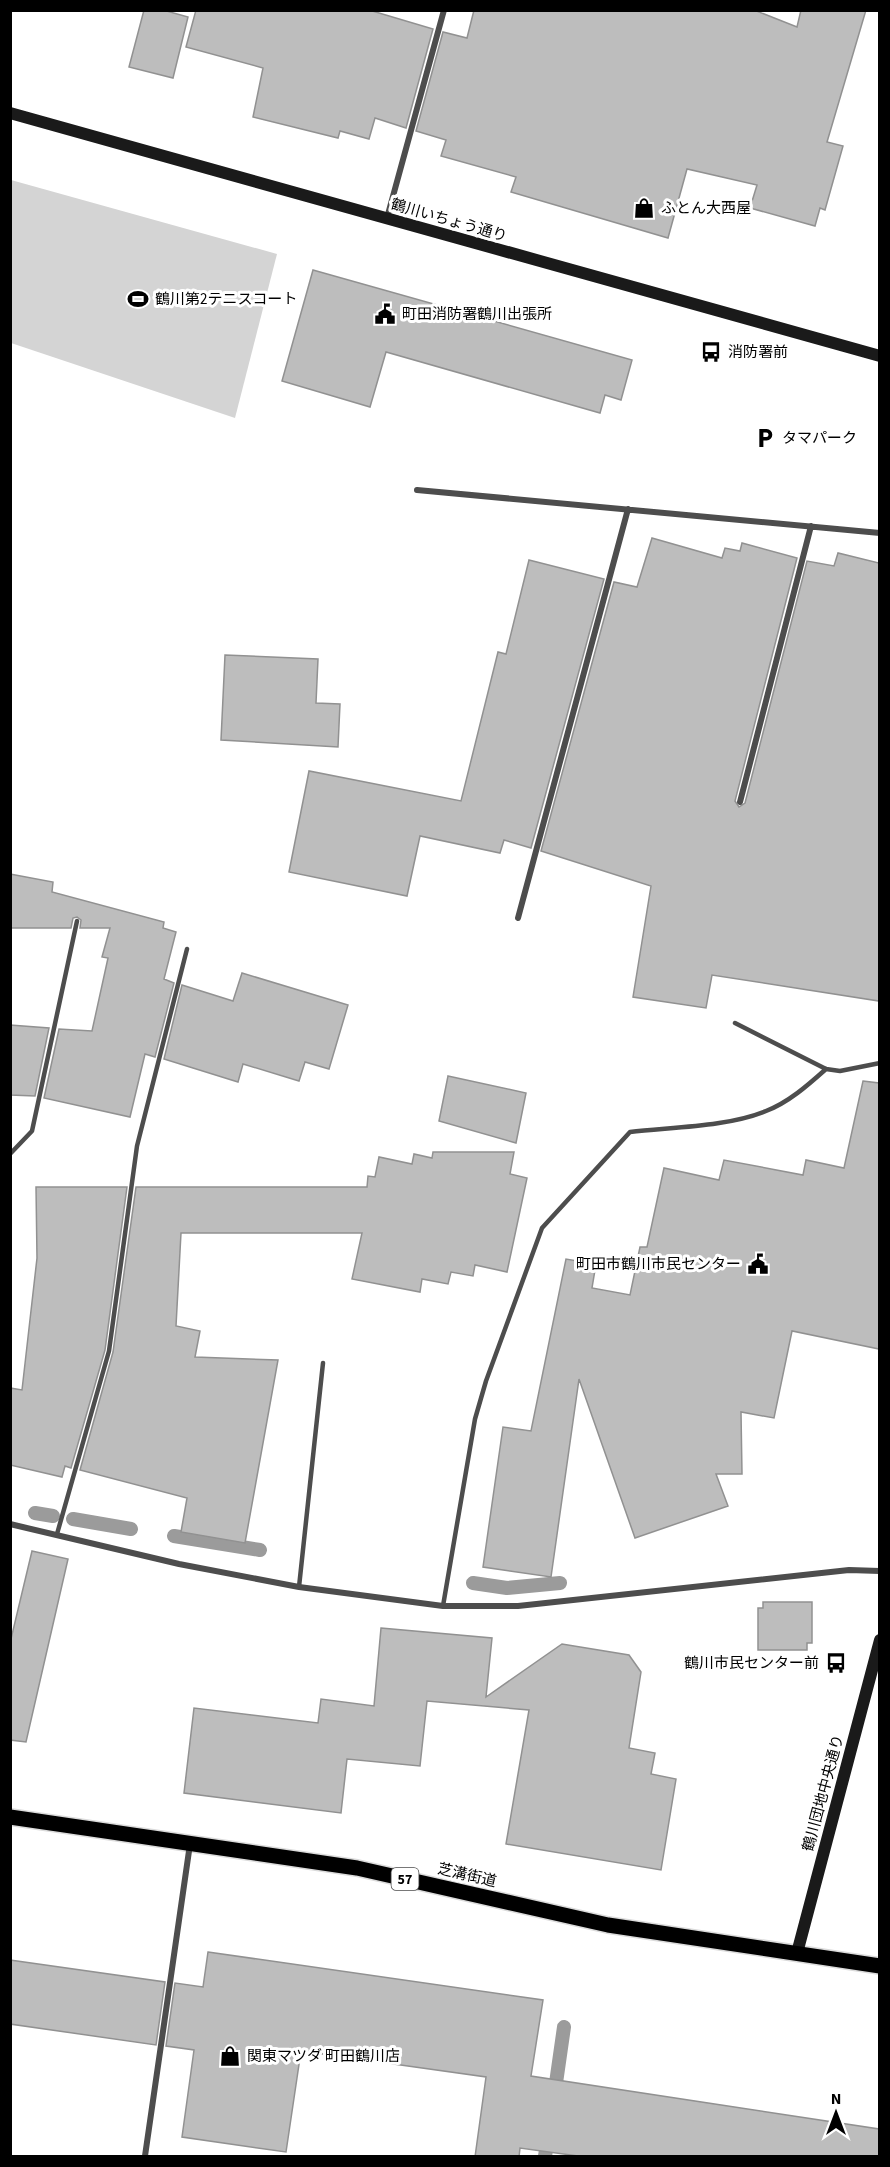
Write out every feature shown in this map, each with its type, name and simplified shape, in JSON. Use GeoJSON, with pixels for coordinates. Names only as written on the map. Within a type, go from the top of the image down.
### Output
{"type":"FeatureCollection","features":[{"type":"Feature","properties":{"kind":"main road","name":"芝溝街道"},"geometry":{"type":"LineString","coordinates":[[10,1817],[357,1868],[608,1926],[879,1966]]}},
{"type":"Feature","properties":{"kind":"street"},"geometry":{"type":"LineString","coordinates":[[387,218],[444,10]]}},
{"type":"Feature","properties":{"kind":"street","name":"鶴川いちょう通り"},"geometry":{"type":"LineString","coordinates":[[10,113],[879,356]]}},
{"type":"Feature","properties":{"kind":"street"},"geometry":{"type":"LineString","coordinates":[[417,490],[879,533]]}},
{"type":"Feature","properties":{"kind":"street"},"geometry":{"type":"LineString","coordinates":[[518,918],[628,509]]}},
{"type":"Feature","properties":{"kind":"street"},"geometry":{"type":"LineString","coordinates":[[740,801],[811,526]]}},
{"type":"Feature","properties":{"kind":"street"},"geometry":{"type":"LineString","coordinates":[[10,1524],[179,1564],[298,1587],[443,1606],[518,1606],[849,1570],[879,1571]]}},
{"type":"Feature","properties":{"kind":"street","name":"鶴川団地中央通り"},"geometry":{"type":"LineString","coordinates":[[797,1953],[879,1640]]}},
{"type":"Feature","properties":{"kind":"street"},"geometry":{"type":"LineString","coordinates":[[145,2157],[190,1843]]}},
{"type":"Feature","properties":{"kind":"lane"},"geometry":{"type":"LineString","coordinates":[[10,1154],[32,1131],[77,921]]}},
{"type":"Feature","properties":{"kind":"lane"},"geometry":{"type":"LineString","coordinates":[[57,1534],[109,1351],[137,1146],[187,949]]}},
{"type":"Feature","properties":{"kind":"lane"},"geometry":{"type":"LineString","coordinates":[[735,1023],[826,1069],[840,1071],[879,1063]]}},
{"type":"Feature","properties":{"kind":"lane"},"geometry":{"type":"LineString","coordinates":[[443,1606],[475,1419],[486,1381],[542,1228],[630,1132],[742,1119],[767,1111],[802,1091],[826,1069]]}},
{"type":"Feature","properties":{"kind":"lane"},"geometry":{"type":"LineString","coordinates":[[298,1587],[323,1363]]}},
{"type":"Feature","properties":{"kind":"shaded area","name":"鶴川第2テニスコート"},"geometry":{"type":"Polygon","coordinates":[[[11,180],[277,254],[235,418],[11,343],[11,180]]]}},
{"type":"Feature","properties":{"kind":"building"},"geometry":{"type":"Polygon","coordinates":[[[144,10],[163,10],[188,17],[173,78],[129,67],[144,10]]]}},
{"type":"Feature","properties":{"kind":"building"},"geometry":{"type":"Polygon","coordinates":[[[196,10],[369,10],[433,29],[406,128],[375,118],[369,139],[340,131],[338,138],[253,117],[263,68],[186,47],[196,10]]]}},
{"type":"Feature","properties":{"kind":"building"},"geometry":{"type":"Polygon","coordinates":[[[474,10],[754,10],[797,27],[801,10],[866,10],[827,142],[843,146],[825,210],[820,208],[815,226],[750,208],[757,185],[687,169],[668,238],[511,192],[516,177],[441,156],[446,140],[416,131],[443,32],[467,38],[474,10]]]}},
{"type":"Feature","properties":{"kind":"building","name":"町田消防署鶴川出張所"},"geometry":{"type":"Polygon","coordinates":[[[313,270],[632,360],[621,400],[605,395],[600,413],[386,352],[370,407],[282,381],[313,270]]]}},
{"type":"Feature","properties":{"kind":"building"},"geometry":{"type":"Polygon","coordinates":[[[652,538],[722,558],[725,548],[740,551],[742,543],[797,558],[735,801],[739,807],[745,803],[807,561],[834,566],[838,553],[879,563],[879,1001],[712,975],[706,1008],[633,997],[651,886],[541,851],[614,582],[637,587],[652,538]]]}},
{"type":"Feature","properties":{"kind":"building"},"geometry":{"type":"Polygon","coordinates":[[[529,560],[604,579],[531,848],[504,840],[500,853],[420,836],[407,896],[289,872],[309,771],[461,801],[498,652],[506,654],[529,560]]]}},
{"type":"Feature","properties":{"kind":"building"},"geometry":{"type":"Polygon","coordinates":[[[225,655],[318,659],[316,703],[340,704],[338,747],[221,740],[225,655]]]}},
{"type":"Feature","properties":{"kind":"building"},"geometry":{"type":"Polygon","coordinates":[[[10,874],[53,882],[52,892],[164,922],[163,928],[176,932],[164,979],[174,983],[155,1057],[145,1054],[130,1117],[44,1098],[59,1029],[92,1031],[108,958],[102,957],[110,928],[80,928],[81,920],[77,917],[73,918],[71,928],[10,928],[10,874]]]}},
{"type":"Feature","properties":{"kind":"building"},"geometry":{"type":"Polygon","coordinates":[[[242,973],[348,1005],[329,1069],[305,1062],[299,1081],[243,1064],[238,1082],[164,1059],[182,985],[233,1001],[242,973]]]}},
{"type":"Feature","properties":{"kind":"building"},"geometry":{"type":"Polygon","coordinates":[[[10,1025],[49,1028],[35,1096],[10,1095],[10,1025]]]}},
{"type":"Feature","properties":{"kind":"building"},"geometry":{"type":"Polygon","coordinates":[[[448,1076],[526,1093],[516,1143],[439,1121],[448,1076]]]}},
{"type":"Feature","properties":{"kind":"building","name":"町田市鶴川市民センター"},"geometry":{"type":"Polygon","coordinates":[[[863,1081],[879,1083],[879,1349],[792,1331],[774,1418],[741,1412],[742,1474],[716,1474],[728,1506],[635,1538],[579,1379],[551,1577],[483,1567],[503,1427],[531,1431],[566,1259],[596,1264],[592,1288],[630,1295],[640,1247],[647,1247],[664,1168],[719,1180],[724,1160],[803,1175],[806,1160],[844,1168],[863,1081]]]}},
{"type":"Feature","properties":{"kind":"building"},"geometry":{"type":"Polygon","coordinates":[[[433,1152],[514,1152],[510,1174],[527,1178],[507,1272],[475,1265],[473,1276],[451,1272],[448,1284],[422,1279],[420,1292],[352,1279],[362,1233],[181,1233],[176,1326],[200,1331],[195,1357],[278,1360],[245,1543],[181,1532],[187,1498],[80,1470],[113,1352],[136,1187],[367,1187],[368,1176],[375,1177],[379,1157],[412,1164],[414,1154],[432,1158],[433,1152]]]}},
{"type":"Feature","properties":{"kind":"building"},"geometry":{"type":"Polygon","coordinates":[[[36,1187],[127,1187],[105,1350],[71,1468],[65,1466],[62,1477],[10,1465],[10,1388],[22,1390],[37,1258],[36,1187]]]}},
{"type":"Feature","properties":{"kind":"building"},"geometry":{"type":"Polygon","coordinates":[[[32,1551],[68,1559],[26,1742],[10,1740],[10,1643],[32,1551]]]}},
{"type":"Feature","properties":{"kind":"building"},"geometry":{"type":"Polygon","coordinates":[[[763,1602],[812,1602],[812,1643],[807,1643],[807,1650],[758,1650],[758,1608],[763,1608],[763,1602]]]}},
{"type":"Feature","properties":{"kind":"building"},"geometry":{"type":"Polygon","coordinates":[[[381,1628],[492,1638],[486,1697],[562,1644],[629,1655],[641,1672],[629,1748],[655,1753],[651,1774],[676,1779],[661,1870],[506,1844],[529,1710],[427,1701],[420,1766],[347,1759],[341,1813],[184,1793],[194,1708],[318,1723],[321,1699],[374,1706],[381,1628]]]}},
{"type":"Feature","properties":{"kind":"building"},"geometry":{"type":"Polygon","coordinates":[[[208,1952],[543,2000],[531,2076],[879,2129],[879,2157],[578,2156],[520,2148],[519,2157],[475,2157],[486,2077],[301,2051],[286,2152],[182,2137],[194,2050],[166,2046],[175,1983],[203,1987],[208,1952]]]}},
{"type":"Feature","properties":{"kind":"building"},"geometry":{"type":"Polygon","coordinates":[[[10,1960],[165,1982],[156,2045],[10,2024],[10,1960]]]}},
{"type":"Feature","properties":{"kind":"waterway"},"geometry":{"type":"LineString","coordinates":[[35,1513],[53,1516]]}},
{"type":"Feature","properties":{"kind":"waterway"},"geometry":{"type":"LineString","coordinates":[[73,1519],[131,1529]]}},
{"type":"Feature","properties":{"kind":"waterway"},"geometry":{"type":"LineString","coordinates":[[174,1536],[260,1550]]}},
{"type":"Feature","properties":{"kind":"waterway"},"geometry":{"type":"LineString","coordinates":[[473,1583],[507,1588],[560,1583]]}},
{"type":"Feature","properties":{"kind":"waterway"},"geometry":{"type":"LineString","coordinates":[[554,2097],[564,2027]]}},
{"type":"Feature","properties":{"kind":"waterway"},"geometry":{"type":"LineString","coordinates":[[545,2156],[549,2133]]}},
{"type":"Feature","properties":{"kind":"place","name":"ふとん大西屋"},"geometry":{"type":"Point","coordinates":[644,208]}},
{"type":"Feature","properties":{"kind":"place","name":"鶴川第2テニスコート"},"geometry":{"type":"Point","coordinates":[138,299]}},
{"type":"Feature","properties":{"kind":"place","name":"町田消防署鶴川出張所"},"geometry":{"type":"Point","coordinates":[385,314]}},
{"type":"Feature","properties":{"kind":"place","name":"消防署前"},"geometry":{"type":"Point","coordinates":[711,352]}},
{"type":"Feature","properties":{"kind":"place","name":"タマパーク"},"geometry":{"type":"Point","coordinates":[765,438]}},
{"type":"Feature","properties":{"kind":"place","name":"町田市鶴川市民センター"},"geometry":{"type":"Point","coordinates":[758,1264]}},
{"type":"Feature","properties":{"kind":"place","name":"鶴川市民センター前"},"geometry":{"type":"Point","coordinates":[836,1663]}},
{"type":"Feature","properties":{"kind":"place","name":"関東マツダ 町田鶴川店"},"geometry":{"type":"Point","coordinates":[230,2056]}}]}
